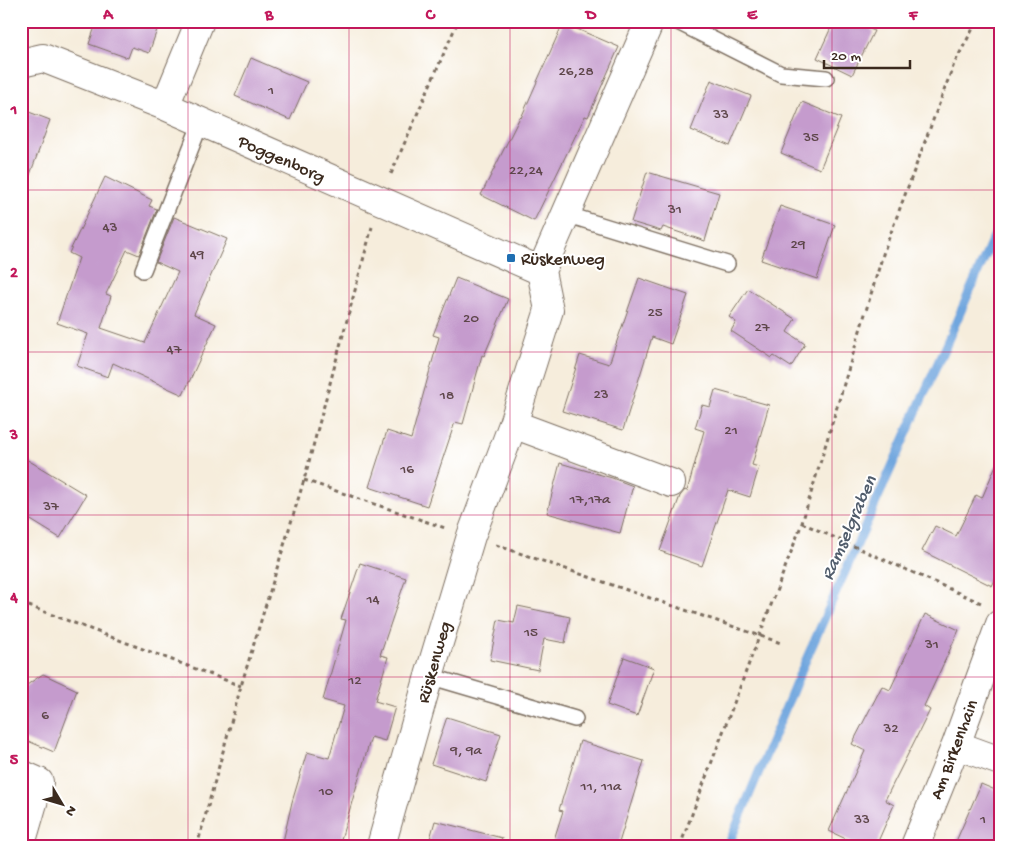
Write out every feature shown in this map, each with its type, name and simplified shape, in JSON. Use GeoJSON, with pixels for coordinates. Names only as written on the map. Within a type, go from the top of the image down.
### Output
{"type":"FeatureCollection","features":[{"type":"Feature","properties":{"kind":"street"},"geometry":{"type":"LineString","coordinates":[[165,106],[200,21]]}},
{"type":"Feature","properties":{"kind":"street"},"geometry":{"type":"LineString","coordinates":[[540,271],[650,21]]}},
{"type":"Feature","properties":{"kind":"street","name":"Poggenborg"},"geometry":{"type":"LineString","coordinates":[[21,63],[43,58],[165,106],[540,271]]}},
{"type":"Feature","properties":{"kind":"street","name":"Rüskenweg"},"geometry":{"type":"LineString","coordinates":[[381,846],[471,536],[513,424],[549,310],[540,271]]}},
{"type":"Feature","properties":{"kind":"street"},"geometry":{"type":"LineString","coordinates":[[513,424],[671,483]]}},
{"type":"Feature","properties":{"kind":"street","name":"Am Birkenhain"},"geometry":{"type":"LineString","coordinates":[[915,846],[956,745],[1000,624]]}},
{"type":"Feature","properties":{"kind":"street"},"geometry":{"type":"LineString","coordinates":[[956,745],[1000,761]]}},
{"type":"Feature","properties":{"kind":"street"},"geometry":{"type":"LineString","coordinates":[[21,774],[39,782],[21,844]]}},
{"type":"Feature","properties":{"kind":"lane"},"geometry":{"type":"LineString","coordinates":[[676,21],[781,74],[826,78]]}},
{"type":"Feature","properties":{"kind":"lane"},"geometry":{"type":"LineString","coordinates":[[143,270],[201,122]]}},
{"type":"Feature","properties":{"kind":"lane"},"geometry":{"type":"LineString","coordinates":[[565,214],[727,264]]}},
{"type":"Feature","properties":{"kind":"lane"},"geometry":{"type":"LineString","coordinates":[[429,676],[575,719]]}},
{"type":"Feature","properties":{"kind":"path"},"geometry":{"type":"LineString","coordinates":[[197,846],[241,686],[304,480],[379,200],[458,21]]}},
{"type":"Feature","properties":{"kind":"path"},"geometry":{"type":"LineString","coordinates":[[680,846],[802,523],[884,251],[954,64],[977,21]]}},
{"type":"Feature","properties":{"kind":"path"},"geometry":{"type":"LineString","coordinates":[[304,480],[781,642]]}},
{"type":"Feature","properties":{"kind":"path"},"geometry":{"type":"LineString","coordinates":[[802,523],[982,603]]}},
{"type":"Feature","properties":{"kind":"path"},"geometry":{"type":"LineString","coordinates":[[21,603],[241,686]]}},
{"type":"Feature","properties":{"kind":"building"},"geometry":{"type":"Polygon","coordinates":[[[97,21],[160,21],[149,53],[132,47],[128,58],[89,44],[97,21]]]}},
{"type":"Feature","properties":{"kind":"building"},"geometry":{"type":"Polygon","coordinates":[[[834,21],[854,21],[874,31],[852,75],[817,58],[834,21]]]}},
{"type":"Feature","properties":{"kind":"building"},"geometry":{"type":"Polygon","coordinates":[[[563,23],[619,47],[588,117],[585,116],[534,221],[481,195],[521,118],[563,23]]]}},
{"type":"Feature","properties":{"kind":"building"},"geometry":{"type":"Polygon","coordinates":[[[251,58],[307,82],[290,120],[235,96],[251,58]]]}},
{"type":"Feature","properties":{"kind":"building"},"geometry":{"type":"Polygon","coordinates":[[[711,80],[751,96],[730,146],[691,130],[711,80]]]}},
{"type":"Feature","properties":{"kind":"building"},"geometry":{"type":"Polygon","coordinates":[[[802,102],[841,118],[820,169],[781,153],[802,102]]]}},
{"type":"Feature","properties":{"kind":"building"},"geometry":{"type":"Polygon","coordinates":[[[21,109],[50,120],[24,191],[21,191],[21,109]]]}},
{"type":"Feature","properties":{"kind":"building"},"geometry":{"type":"Polygon","coordinates":[[[647,172],[719,193],[705,241],[663,227],[661,231],[631,222],[647,172]]]}},
{"type":"Feature","properties":{"kind":"building"},"geometry":{"type":"Polygon","coordinates":[[[105,177],[152,200],[149,206],[157,209],[139,255],[127,250],[106,294],[111,296],[101,328],[145,343],[178,272],[156,262],[174,217],[227,239],[194,314],[216,324],[183,395],[113,363],[108,377],[77,366],[88,334],[57,323],[79,258],[69,253],[105,177]]]}},
{"type":"Feature","properties":{"kind":"building"},"geometry":{"type":"Polygon","coordinates":[[[780,206],[835,225],[817,279],[761,260],[780,206]]]}},
{"type":"Feature","properties":{"kind":"building"},"geometry":{"type":"Polygon","coordinates":[[[456,278],[508,299],[484,356],[482,355],[463,424],[455,422],[427,506],[369,487],[387,431],[411,439],[439,337],[433,335],[456,278]]]}},
{"type":"Feature","properties":{"kind":"building"},"geometry":{"type":"Polygon","coordinates":[[[639,278],[688,295],[671,344],[652,337],[623,430],[562,411],[580,355],[609,364],[639,278]]]}},
{"type":"Feature","properties":{"kind":"building"},"geometry":{"type":"Polygon","coordinates":[[[748,289],[795,319],[787,332],[805,344],[791,367],[774,356],[772,358],[731,331],[736,322],[729,317],[748,289]]]}},
{"type":"Feature","properties":{"kind":"building"},"geometry":{"type":"Polygon","coordinates":[[[715,390],[769,405],[752,465],[759,467],[750,497],[728,490],[702,566],[660,551],[680,496],[685,490],[687,491],[704,431],[695,428],[702,405],[710,407],[715,390]]]}},
{"type":"Feature","properties":{"kind":"building"},"geometry":{"type":"Polygon","coordinates":[[[21,456],[86,495],[60,538],[21,514],[21,456]]]}},
{"type":"Feature","properties":{"kind":"building"},"geometry":{"type":"Polygon","coordinates":[[[999,458],[1000,570],[992,586],[922,551],[935,526],[956,536],[976,495],[982,498],[999,458]]]}},
{"type":"Feature","properties":{"kind":"building"},"geometry":{"type":"Polygon","coordinates":[[[560,463],[633,486],[620,533],[547,513],[560,463]]]}},
{"type":"Feature","properties":{"kind":"building"},"geometry":{"type":"Polygon","coordinates":[[[360,563],[406,578],[380,655],[388,657],[375,701],[395,707],[385,741],[371,737],[339,846],[282,846],[292,802],[307,752],[329,758],[344,706],[323,700],[346,620],[341,619],[360,563]]]}},
{"type":"Feature","properties":{"kind":"building"},"geometry":{"type":"Polygon","coordinates":[[[518,606],[570,617],[565,643],[544,639],[538,670],[490,660],[498,620],[514,623],[518,606]]]}},
{"type":"Feature","properties":{"kind":"building"},"geometry":{"type":"Polygon","coordinates":[[[925,614],[959,630],[924,706],[930,710],[885,800],[894,805],[876,846],[861,846],[829,831],[865,751],[852,744],[882,686],[890,690],[925,614]]]}},
{"type":"Feature","properties":{"kind":"building"},"geometry":{"type":"Polygon","coordinates":[[[624,657],[654,668],[637,716],[607,705],[624,657]]]}},
{"type":"Feature","properties":{"kind":"building"},"geometry":{"type":"Polygon","coordinates":[[[43,674],[77,690],[54,752],[21,738],[21,689],[43,674]]]}},
{"type":"Feature","properties":{"kind":"building"},"geometry":{"type":"Polygon","coordinates":[[[447,717],[501,734],[486,782],[431,764],[447,717]]]}},
{"type":"Feature","properties":{"kind":"building"},"geometry":{"type":"Polygon","coordinates":[[[580,741],[644,761],[618,846],[552,846],[563,811],[559,810],[580,741]]]}},
{"type":"Feature","properties":{"kind":"building"},"geometry":{"type":"Polygon","coordinates":[[[981,784],[1000,792],[1000,846],[954,846],[981,784]]]}},
{"type":"Feature","properties":{"kind":"building"},"geometry":{"type":"Polygon","coordinates":[[[435,821],[502,838],[500,846],[428,846],[435,821]]]}},
{"type":"Feature","properties":{"kind":"waterway","name":"Ramselgraben"},"geometry":{"type":"LineString","coordinates":[[728,846],[801,671],[1000,223]]}},
{"type":"Feature","properties":{"kind":"place","name":"Rüskenweg"},"geometry":{"type":"Point","coordinates":[511,258]}}]}
